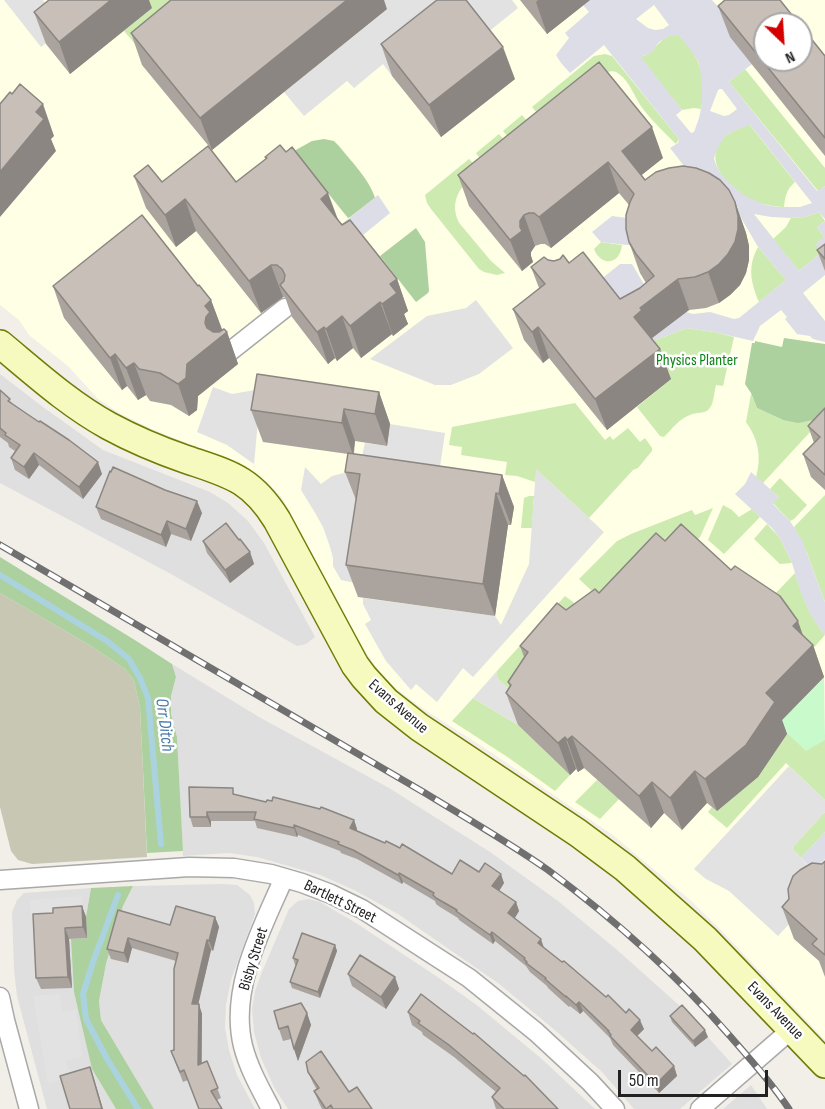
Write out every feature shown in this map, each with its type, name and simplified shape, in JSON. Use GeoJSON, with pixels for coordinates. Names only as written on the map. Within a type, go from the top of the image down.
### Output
{"type":"FeatureCollection","features":[{"type":"Feature","properties":{"kind":"street"},"geometry":{"type":"LineString","coordinates":[[228,353],[285,308]]}},
{"type":"Feature","properties":{"kind":"street","name":"Evans Avenue"},"geometry":{"type":"LineString","coordinates":[[0,344],[70,401],[108,425],[156,448],[231,476],[249,486],[271,509],[351,659],[374,689],[419,727],[625,867],[705,939],[825,1064]]}},
{"type":"Feature","properties":{"kind":"street","name":"Bartlett Street"},"geometry":{"type":"LineString","coordinates":[[0,880],[189,867],[234,868],[272,874],[302,883],[362,909],[469,978],[543,1039],[590,1082],[615,1109]]}},
{"type":"Feature","properties":{"kind":"street","name":"Bisby Street"},"geometry":{"type":"LineString","coordinates":[[271,1109],[253,1075],[243,1044],[240,1013],[244,980],[253,950],[284,878]]}},
{"type":"Feature","properties":{"kind":"street"},"geometry":{"type":"LineString","coordinates":[[0,997],[29,1109]]}},
{"type":"Feature","properties":{"kind":"street"},"geometry":{"type":"LineString","coordinates":[[700,1109],[792,1029]]}},
{"type":"Feature","properties":{"kind":"shaded area"},"geometry":{"type":"Polygon","coordinates":[[[0,0],[825,0],[825,1040],[719,928],[689,899],[614,836],[419,706],[381,674],[357,638],[282,498],[271,486],[240,464],[154,430],[121,414],[98,399],[68,366],[29,335],[19,320],[0,305],[0,0]]]}},
{"type":"Feature","properties":{"kind":"shaded area"},"geometry":{"type":"Polygon","coordinates":[[[4,0],[43,0],[65,28],[41,47],[4,0]]]}},
{"type":"Feature","properties":{"kind":"shaded area"},"geometry":{"type":"Polygon","coordinates":[[[380,0],[512,0],[518,8],[482,37],[466,18],[392,76],[383,64],[354,88],[347,81],[304,116],[284,92],[387,9],[380,0]]]}},
{"type":"Feature","properties":{"kind":"shaded area"},"geometry":{"type":"Polygon","coordinates":[[[590,0],[712,0],[720,9],[752,64],[729,82],[817,191],[825,186],[825,219],[819,212],[805,217],[791,218],[754,214],[799,271],[822,252],[815,244],[824,237],[817,227],[825,221],[825,275],[803,293],[825,321],[825,342],[797,334],[781,310],[760,326],[753,341],[687,328],[653,341],[638,322],[686,312],[693,314],[710,312],[734,319],[739,318],[786,280],[758,247],[733,207],[703,190],[670,148],[678,143],[679,139],[604,45],[570,73],[561,63],[556,55],[569,38],[565,33],[589,12],[583,5],[590,0]],[[654,5],[636,19],[655,30],[669,25],[654,5]],[[669,36],[659,42],[652,52],[641,57],[682,110],[676,115],[691,133],[694,132],[702,104],[699,63],[680,36],[669,36]],[[722,89],[718,90],[710,111],[724,116],[729,115],[737,109],[722,89]],[[750,125],[736,130],[723,139],[714,158],[719,171],[727,181],[745,196],[766,205],[800,207],[812,203],[750,125]]]}},
{"type":"Feature","properties":{"kind":"shaded area"},"geometry":{"type":"Polygon","coordinates":[[[378,195],[390,213],[363,235],[370,245],[367,247],[333,231],[378,195]]]}},
{"type":"Feature","properties":{"kind":"shaded area"},"geometry":{"type":"Polygon","coordinates":[[[612,216],[627,218],[635,246],[601,242],[592,232],[612,216]]]}},
{"type":"Feature","properties":{"kind":"shaded area"},"geometry":{"type":"Polygon","coordinates":[[[620,264],[632,264],[645,286],[639,319],[595,284],[620,264]]]}},
{"type":"Feature","properties":{"kind":"shaded area"},"geometry":{"type":"Polygon","coordinates":[[[476,300],[513,348],[479,374],[451,385],[435,385],[370,359],[427,316],[466,308],[476,300]]]}},
{"type":"Feature","properties":{"kind":"shaded area"},"geometry":{"type":"Polygon","coordinates":[[[0,374],[103,450],[210,492],[228,503],[248,521],[264,543],[315,637],[306,644],[297,646],[171,574],[0,483],[0,374]]]}},
{"type":"Feature","properties":{"kind":"shaded area"},"geometry":{"type":"Polygon","coordinates":[[[213,387],[232,394],[261,389],[254,464],[227,445],[197,432],[213,387]]]}},
{"type":"Feature","properties":{"kind":"shaded area"},"geometry":{"type":"Polygon","coordinates":[[[390,424],[445,433],[438,480],[360,584],[341,580],[333,566],[333,558],[323,527],[301,490],[305,467],[321,484],[332,476],[359,469],[365,443],[387,446],[390,424]]]}},
{"type":"Feature","properties":{"kind":"shaded area"},"geometry":{"type":"Polygon","coordinates":[[[536,469],[604,532],[473,677],[463,668],[437,702],[416,684],[411,690],[386,661],[365,624],[371,620],[363,604],[363,598],[495,616],[501,625],[529,564],[536,469]]]}},
{"type":"Feature","properties":{"kind":"shaded area"},"geometry":{"type":"Polygon","coordinates":[[[751,472],[779,497],[773,504],[790,521],[802,540],[825,602],[825,635],[810,613],[792,563],[780,538],[735,494],[745,484],[751,472]]]}},
{"type":"Feature","properties":{"kind":"shaded area"},"geometry":{"type":"Polygon","coordinates":[[[0,593],[91,646],[125,669],[134,681],[140,708],[147,857],[32,864],[18,860],[11,851],[0,807],[0,593]]]}},
{"type":"Feature","properties":{"kind":"shaded area"},"geometry":{"type":"Polygon","coordinates":[[[172,664],[259,717],[389,788],[490,852],[558,901],[616,949],[680,1006],[732,1064],[680,1109],[634,1109],[602,1072],[498,983],[398,914],[320,875],[257,857],[229,853],[183,856],[177,737],[171,714],[171,696],[176,677],[172,664]]]}},
{"type":"Feature","properties":{"kind":"shaded area"},"geometry":{"type":"Polygon","coordinates":[[[497,671],[496,675],[499,680],[526,704],[518,725],[473,698],[497,671]]]}},
{"type":"Feature","properties":{"kind":"shaded area"},"geometry":{"type":"Polygon","coordinates":[[[789,766],[825,800],[825,812],[792,848],[825,885],[778,936],[729,891],[706,879],[694,869],[789,766]]]}},
{"type":"Feature","properties":{"kind":"shaded area"},"geometry":{"type":"Polygon","coordinates":[[[825,832],[825,859],[814,871],[801,858],[825,832]]]}},
{"type":"Feature","properties":{"kind":"shaded area"},"geometry":{"type":"Polygon","coordinates":[[[237,885],[250,895],[254,903],[255,914],[231,980],[226,1005],[225,1028],[237,1075],[255,1109],[154,1109],[101,1020],[99,1001],[106,964],[123,906],[133,886],[237,885]]]}},
{"type":"Feature","properties":{"kind":"shaded area"},"geometry":{"type":"Polygon","coordinates":[[[91,888],[86,917],[92,1069],[116,1109],[47,1109],[17,996],[12,912],[17,900],[24,893],[91,888]]]}},
{"type":"Feature","properties":{"kind":"shaded area"},"geometry":{"type":"Polygon","coordinates":[[[82,896],[83,913],[31,916],[30,900],[82,896]]]}},
{"type":"Feature","properties":{"kind":"shaded area"},"geometry":{"type":"Polygon","coordinates":[[[309,899],[320,902],[356,923],[478,1006],[543,1060],[595,1109],[288,1109],[274,1087],[261,1058],[254,1032],[252,1009],[255,991],[262,972],[289,909],[298,901],[309,899]]]}},
{"type":"Feature","properties":{"kind":"shaded area"},"geometry":{"type":"Polygon","coordinates":[[[60,994],[62,1011],[76,1009],[82,1057],[65,1061],[72,1076],[48,1084],[33,996],[60,994]]]}},
{"type":"Feature","properties":{"kind":"shaded area"},"geometry":{"type":"Polygon","coordinates":[[[751,1085],[767,1109],[723,1109],[751,1085]]]}},
{"type":"Feature","properties":{"kind":"green space"},"geometry":{"type":"Polygon","coordinates":[[[145,0],[206,0],[141,51],[124,31],[152,8],[145,0]]]}},
{"type":"Feature","properties":{"kind":"green space"},"geometry":{"type":"Polygon","coordinates":[[[669,36],[680,36],[698,62],[703,82],[701,109],[682,110],[640,57],[649,53],[669,36]]]}},
{"type":"Feature","properties":{"kind":"green space"},"geometry":{"type":"Polygon","coordinates":[[[605,54],[612,56],[679,139],[676,144],[643,109],[623,77],[612,71],[601,75],[516,146],[503,131],[522,115],[528,122],[538,114],[532,107],[594,56],[605,54]]]}},
{"type":"Feature","properties":{"kind":"green space"},"geometry":{"type":"Polygon","coordinates":[[[745,69],[825,168],[825,186],[818,191],[729,82],[745,69]]]}},
{"type":"Feature","properties":{"kind":"green space"},"geometry":{"type":"Polygon","coordinates":[[[749,124],[795,182],[787,193],[784,207],[752,200],[734,188],[720,172],[716,162],[719,143],[728,134],[749,124]]]}},
{"type":"Feature","properties":{"kind":"green space"},"geometry":{"type":"Polygon","coordinates":[[[499,134],[512,149],[469,179],[456,199],[456,211],[460,224],[491,261],[505,273],[497,275],[479,269],[431,209],[425,195],[469,159],[475,165],[481,160],[476,153],[499,134]]]}},
{"type":"Feature","properties":{"kind":"green space"},"geometry":{"type":"Polygon","coordinates":[[[324,139],[334,141],[339,146],[364,177],[375,198],[348,218],[294,151],[312,141],[324,139]]]}},
{"type":"Feature","properties":{"kind":"green space"},"geometry":{"type":"Polygon","coordinates":[[[819,212],[825,221],[817,227],[824,237],[822,252],[799,271],[773,239],[786,227],[791,218],[805,217],[819,212]]]}},
{"type":"Feature","properties":{"kind":"green space"},"geometry":{"type":"Polygon","coordinates":[[[416,228],[425,242],[429,291],[416,302],[380,256],[416,228]]]}},
{"type":"Feature","properties":{"kind":"green space"},"geometry":{"type":"Polygon","coordinates":[[[601,242],[622,245],[618,257],[610,261],[601,259],[594,249],[601,242]]]}},
{"type":"Feature","properties":{"kind":"green space"},"geometry":{"type":"Polygon","coordinates":[[[758,247],[786,280],[759,302],[751,275],[752,261],[758,247]]]}},
{"type":"Feature","properties":{"kind":"green space","name":"Physics Planter"},"geometry":{"type":"Polygon","coordinates":[[[687,328],[734,337],[723,386],[716,385],[711,407],[705,412],[692,414],[682,419],[664,437],[660,436],[637,407],[671,379],[653,341],[687,328]]]}},
{"type":"Feature","properties":{"kind":"green space"},"geometry":{"type":"Polygon","coordinates":[[[784,338],[825,344],[825,417],[798,423],[783,420],[757,408],[745,384],[752,343],[755,341],[782,347],[784,338]]]}},
{"type":"Feature","properties":{"kind":"green space"},"geometry":{"type":"Polygon","coordinates":[[[751,394],[757,408],[783,420],[823,418],[763,483],[756,477],[759,462],[758,448],[746,422],[751,394]]]}},
{"type":"Feature","properties":{"kind":"green space"},"geometry":{"type":"Polygon","coordinates":[[[575,403],[605,440],[610,436],[613,440],[628,428],[640,442],[645,438],[652,448],[638,468],[633,470],[589,518],[537,470],[535,482],[505,475],[507,462],[461,455],[462,447],[449,445],[452,427],[575,403]]]}},
{"type":"Feature","properties":{"kind":"green space"},"geometry":{"type":"Polygon","coordinates":[[[780,478],[807,505],[790,521],[773,503],[779,497],[770,489],[780,478]]]}},
{"type":"Feature","properties":{"kind":"green space"},"geometry":{"type":"Polygon","coordinates":[[[825,495],[825,602],[807,553],[794,527],[825,495]]]}},
{"type":"Feature","properties":{"kind":"green space"},"geometry":{"type":"Polygon","coordinates":[[[534,496],[532,528],[521,528],[524,498],[534,496]]]}},
{"type":"Feature","properties":{"kind":"green space"},"geometry":{"type":"Polygon","coordinates":[[[723,505],[739,517],[752,509],[760,517],[724,554],[708,540],[723,505]]]}},
{"type":"Feature","properties":{"kind":"green space"},"geometry":{"type":"Polygon","coordinates":[[[713,508],[700,537],[619,616],[579,579],[617,541],[692,510],[695,515],[713,508]]]}},
{"type":"Feature","properties":{"kind":"green space"},"geometry":{"type":"Polygon","coordinates":[[[767,524],[780,538],[792,563],[780,564],[754,539],[767,524]]]}},
{"type":"Feature","properties":{"kind":"green space"},"geometry":{"type":"Polygon","coordinates":[[[0,557],[172,664],[176,677],[171,696],[171,714],[177,737],[183,851],[147,853],[140,708],[134,681],[125,669],[91,646],[0,593],[0,557]]]}},
{"type":"Feature","properties":{"kind":"green space"},"geometry":{"type":"Polygon","coordinates":[[[795,573],[807,606],[825,635],[809,653],[773,596],[795,573]]]}},
{"type":"Feature","properties":{"kind":"green space"},"geometry":{"type":"Polygon","coordinates":[[[565,596],[577,605],[526,704],[499,680],[496,675],[497,671],[565,596]]]}},
{"type":"Feature","properties":{"kind":"green space"},"geometry":{"type":"Polygon","coordinates":[[[824,677],[825,740],[806,751],[776,723],[824,677]]]}},
{"type":"Feature","properties":{"kind":"green space"},"geometry":{"type":"Polygon","coordinates":[[[473,698],[518,725],[570,775],[555,791],[452,721],[473,698]]]}},
{"type":"Feature","properties":{"kind":"green space"},"geometry":{"type":"Polygon","coordinates":[[[776,723],[825,734],[825,800],[786,763],[727,828],[708,812],[712,807],[717,811],[758,777],[787,734],[776,723]]]}},
{"type":"Feature","properties":{"kind":"green space"},"geometry":{"type":"Polygon","coordinates":[[[597,780],[619,799],[600,819],[575,802],[597,780]]]}},
{"type":"Feature","properties":{"kind":"green space"},"geometry":{"type":"Polygon","coordinates":[[[825,812],[825,832],[801,858],[792,848],[825,812]]]}},
{"type":"Feature","properties":{"kind":"green space"},"geometry":{"type":"Polygon","coordinates":[[[133,886],[123,906],[106,964],[99,1001],[101,1020],[154,1109],[116,1109],[92,1069],[74,992],[71,939],[87,938],[86,917],[91,888],[133,886]]]}},
{"type":"Feature","properties":{"kind":"building"},"geometry":{"type":"Polygon","coordinates":[[[49,0],[111,0],[59,42],[34,12],[49,0]]]}},
{"type":"Feature","properties":{"kind":"building"},"geometry":{"type":"Polygon","coordinates":[[[171,0],[347,0],[200,118],[131,33],[171,0]]]}},
{"type":"Feature","properties":{"kind":"building"},"geometry":{"type":"Polygon","coordinates":[[[437,0],[466,0],[503,47],[429,105],[381,44],[437,0]]]}},
{"type":"Feature","properties":{"kind":"building"},"geometry":{"type":"Polygon","coordinates":[[[725,0],[780,0],[790,12],[753,12],[753,49],[718,6],[725,0]]]}},
{"type":"Feature","properties":{"kind":"building"},"geometry":{"type":"Polygon","coordinates":[[[813,41],[825,56],[825,138],[772,72],[813,72],[813,41]]]}},
{"type":"Feature","properties":{"kind":"building"},"geometry":{"type":"Polygon","coordinates":[[[599,62],[652,127],[622,151],[645,180],[656,172],[683,166],[709,173],[729,190],[735,202],[738,229],[735,242],[719,264],[695,277],[678,279],[640,308],[642,310],[634,317],[660,349],[595,399],[538,327],[532,332],[513,309],[545,284],[531,267],[544,257],[554,261],[563,255],[569,263],[583,252],[620,299],[640,288],[654,276],[629,242],[626,215],[634,194],[608,162],[539,217],[534,213],[524,215],[520,221],[522,231],[510,240],[458,175],[599,62]]]}},
{"type":"Feature","properties":{"kind":"building"},"geometry":{"type":"Polygon","coordinates":[[[20,84],[43,104],[36,112],[44,119],[0,172],[0,104],[20,84]]]}},
{"type":"Feature","properties":{"kind":"building"},"geometry":{"type":"Polygon","coordinates":[[[280,145],[286,152],[292,147],[328,193],[321,199],[342,225],[350,220],[397,279],[390,284],[397,293],[382,304],[380,302],[350,326],[342,316],[326,329],[324,327],[317,332],[280,285],[285,275],[282,269],[277,265],[271,265],[249,281],[185,199],[165,215],[134,176],[148,165],[162,182],[208,146],[236,182],[280,145]]]}},
{"type":"Feature","properties":{"kind":"building"},"geometry":{"type":"Polygon","coordinates":[[[142,215],[211,300],[205,306],[210,312],[206,317],[207,328],[213,332],[224,329],[227,332],[187,364],[186,378],[178,384],[160,373],[139,369],[134,363],[126,368],[115,354],[110,358],[53,286],[142,215]]]}},
{"type":"Feature","properties":{"kind":"building"},"geometry":{"type":"Polygon","coordinates":[[[825,244],[825,259],[817,250],[825,244]]]}},
{"type":"Feature","properties":{"kind":"building"},"geometry":{"type":"Polygon","coordinates":[[[257,374],[379,392],[375,414],[344,409],[342,423],[251,410],[257,374]]]}},
{"type":"Feature","properties":{"kind":"building"},"geometry":{"type":"Polygon","coordinates":[[[0,390],[10,399],[8,401],[69,440],[98,462],[79,487],[34,453],[24,467],[11,458],[20,445],[5,435],[6,433],[0,428],[0,390]]]}},
{"type":"Feature","properties":{"kind":"building"},"geometry":{"type":"Polygon","coordinates":[[[825,408],[825,475],[803,454],[820,437],[808,426],[825,408]]]}},
{"type":"Feature","properties":{"kind":"building"},"geometry":{"type":"Polygon","coordinates":[[[348,453],[502,475],[499,494],[496,493],[483,584],[346,565],[360,474],[345,472],[348,453]]]}},
{"type":"Feature","properties":{"kind":"building"},"geometry":{"type":"Polygon","coordinates":[[[113,467],[165,490],[197,501],[186,529],[167,521],[161,535],[96,507],[113,467]]]}},
{"type":"Feature","properties":{"kind":"building"},"geometry":{"type":"Polygon","coordinates":[[[226,523],[250,552],[225,570],[203,541],[226,523]]]}},
{"type":"Feature","properties":{"kind":"building"},"geometry":{"type":"Polygon","coordinates":[[[681,524],[731,570],[735,566],[780,596],[798,621],[793,626],[813,645],[766,693],[775,702],[746,745],[705,779],[695,771],[670,798],[652,782],[639,796],[572,736],[567,740],[565,737],[558,743],[506,693],[511,685],[508,682],[528,652],[520,646],[557,603],[566,610],[595,589],[599,593],[656,533],[665,541],[681,524]]]}},
{"type":"Feature","properties":{"kind":"building"},"geometry":{"type":"Polygon","coordinates":[[[189,787],[233,788],[233,794],[266,802],[267,800],[272,801],[273,797],[320,809],[321,807],[354,820],[350,828],[400,848],[402,844],[452,874],[460,860],[479,872],[485,863],[501,874],[492,886],[516,902],[508,913],[541,939],[538,943],[562,962],[564,961],[606,997],[608,995],[626,1013],[629,1009],[640,1020],[631,1030],[652,1051],[656,1047],[674,1066],[656,1084],[610,1036],[609,1031],[579,1002],[576,1005],[526,963],[525,958],[492,932],[490,935],[457,910],[436,898],[434,893],[399,873],[398,875],[338,844],[339,842],[294,825],[294,828],[254,819],[256,812],[207,812],[207,817],[190,817],[189,787]]]}},
{"type":"Feature","properties":{"kind":"building"},"geometry":{"type":"Polygon","coordinates":[[[825,861],[825,955],[812,944],[817,939],[782,907],[789,899],[788,889],[793,876],[812,863],[822,864],[825,861]]]}},
{"type":"Feature","properties":{"kind":"building"},"geometry":{"type":"Polygon","coordinates":[[[82,906],[83,927],[65,928],[68,977],[36,978],[33,914],[53,913],[53,908],[82,906]]]}},
{"type":"Feature","properties":{"kind":"building"},"geometry":{"type":"Polygon","coordinates":[[[176,906],[215,917],[209,941],[207,940],[192,1004],[199,1004],[198,1065],[207,1061],[218,1088],[211,1091],[222,1109],[199,1109],[184,1070],[180,1072],[171,1051],[174,1050],[174,969],[178,953],[128,938],[124,953],[107,949],[118,910],[170,925],[176,906]]]}},
{"type":"Feature","properties":{"kind":"building"},"geometry":{"type":"Polygon","coordinates":[[[302,933],[335,945],[318,992],[290,982],[298,960],[293,958],[302,933]]]}},
{"type":"Feature","properties":{"kind":"building"},"geometry":{"type":"Polygon","coordinates":[[[360,955],[395,977],[381,997],[348,974],[360,955]]]}},
{"type":"Feature","properties":{"kind":"building"},"geometry":{"type":"Polygon","coordinates":[[[421,994],[525,1075],[558,1109],[504,1109],[492,1097],[500,1088],[449,1045],[418,1023],[420,1021],[408,1012],[421,994]]]}},
{"type":"Feature","properties":{"kind":"building"},"geometry":{"type":"Polygon","coordinates":[[[301,1003],[307,1013],[294,1049],[288,1026],[279,1029],[274,1011],[301,1003]]]}},
{"type":"Feature","properties":{"kind":"building"},"geometry":{"type":"Polygon","coordinates":[[[682,1005],[705,1030],[693,1041],[670,1016],[682,1005]]]}},
{"type":"Feature","properties":{"kind":"building"},"geometry":{"type":"Polygon","coordinates":[[[321,1051],[349,1092],[357,1087],[372,1109],[333,1109],[331,1105],[326,1109],[314,1091],[319,1088],[308,1072],[306,1062],[321,1051]]]}},
{"type":"Feature","properties":{"kind":"building"},"geometry":{"type":"Polygon","coordinates":[[[90,1067],[102,1109],[70,1109],[60,1076],[90,1067]]]}},
{"type":"Feature","properties":{"kind":"waterway","name":"Orr Ditch"},"geometry":{"type":"LineString","coordinates":[[0,575],[107,641],[129,659],[148,698],[161,844]]}},
{"type":"Feature","properties":{"kind":"waterway","name":"Orr Ditch"},"geometry":{"type":"LineString","coordinates":[[118,895],[83,994],[86,1019],[138,1109]]}},
{"type":"Feature","properties":{"kind":"railway"},"geometry":{"type":"LineString","coordinates":[[0,545],[425,793],[548,870],[620,927],[665,968],[752,1062],[789,1109]]}}]}
